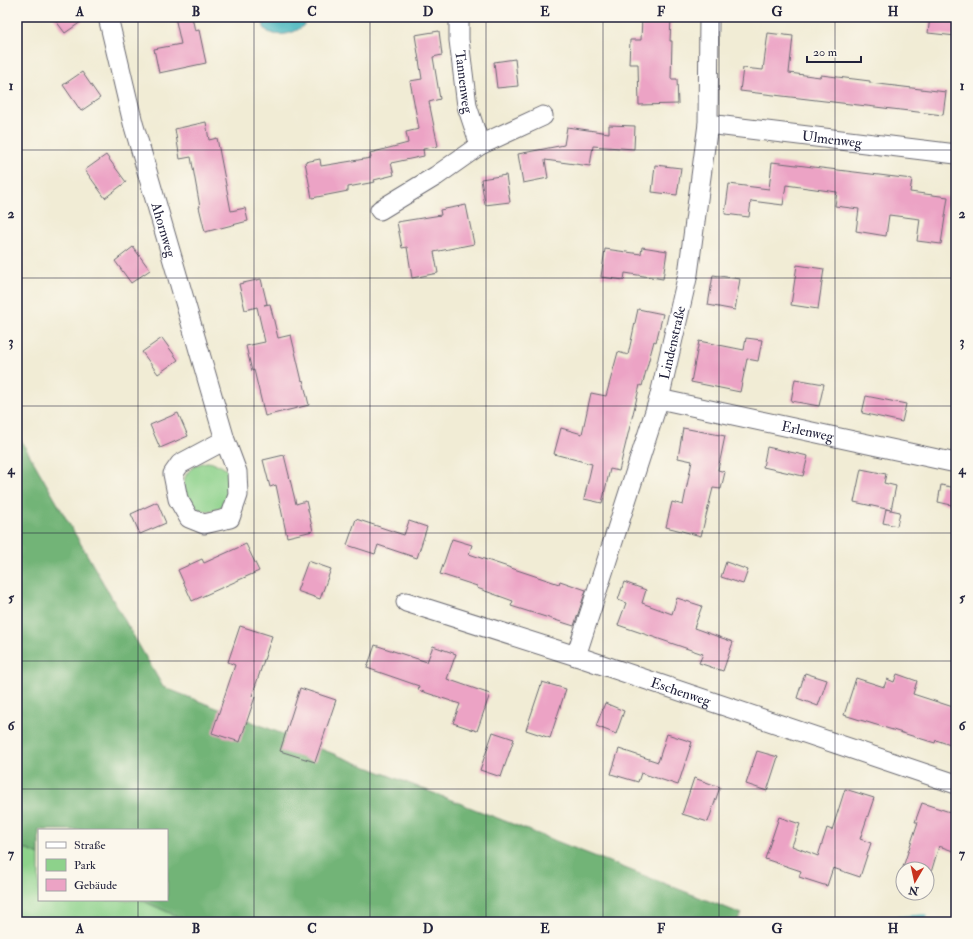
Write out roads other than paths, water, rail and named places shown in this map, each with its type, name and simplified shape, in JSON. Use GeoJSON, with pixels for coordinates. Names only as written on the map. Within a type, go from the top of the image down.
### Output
{"type":"FeatureCollection","features":[{"type":"Feature","properties":{"kind":"street","name":"Ahornweg"},"geometry":{"type":"LineString","coordinates":[[108,17],[133,123],[225,440]]}},
{"type":"Feature","properties":{"kind":"street","name":"Tannenweg"},"geometry":{"type":"LineString","coordinates":[[459,17],[459,40],[467,106],[480,145]]}},
{"type":"Feature","properties":{"kind":"street","name":"Lindenstraße"},"geometry":{"type":"LineString","coordinates":[[576,656],[659,399],[688,274],[708,124],[709,17]]}},
{"type":"Feature","properties":{"kind":"street"},"geometry":{"type":"LineString","coordinates":[[380,210],[436,176],[480,145],[543,116]]}},
{"type":"Feature","properties":{"kind":"street","name":"Ulmenweg"},"geometry":{"type":"LineString","coordinates":[[708,124],[956,154]]}},
{"type":"Feature","properties":{"kind":"street","name":"Erlenweg"},"geometry":{"type":"LineString","coordinates":[[659,399],[956,463]]}},
{"type":"Feature","properties":{"kind":"street","name":"Eschenweg"},"geometry":{"type":"LineString","coordinates":[[406,602],[576,656],[956,784]]}},
{"type":"Feature","properties":{"kind":"water"},"geometry":{"type":"Polygon","coordinates":[[[265,17],[309,17],[304,25],[297,30],[280,35],[272,34],[266,30],[263,25],[265,17]]]}},
{"type":"Feature","properties":{"kind":"waterway"},"geometry":{"type":"LineString","coordinates":[[860,922],[925,917]]}}]}
